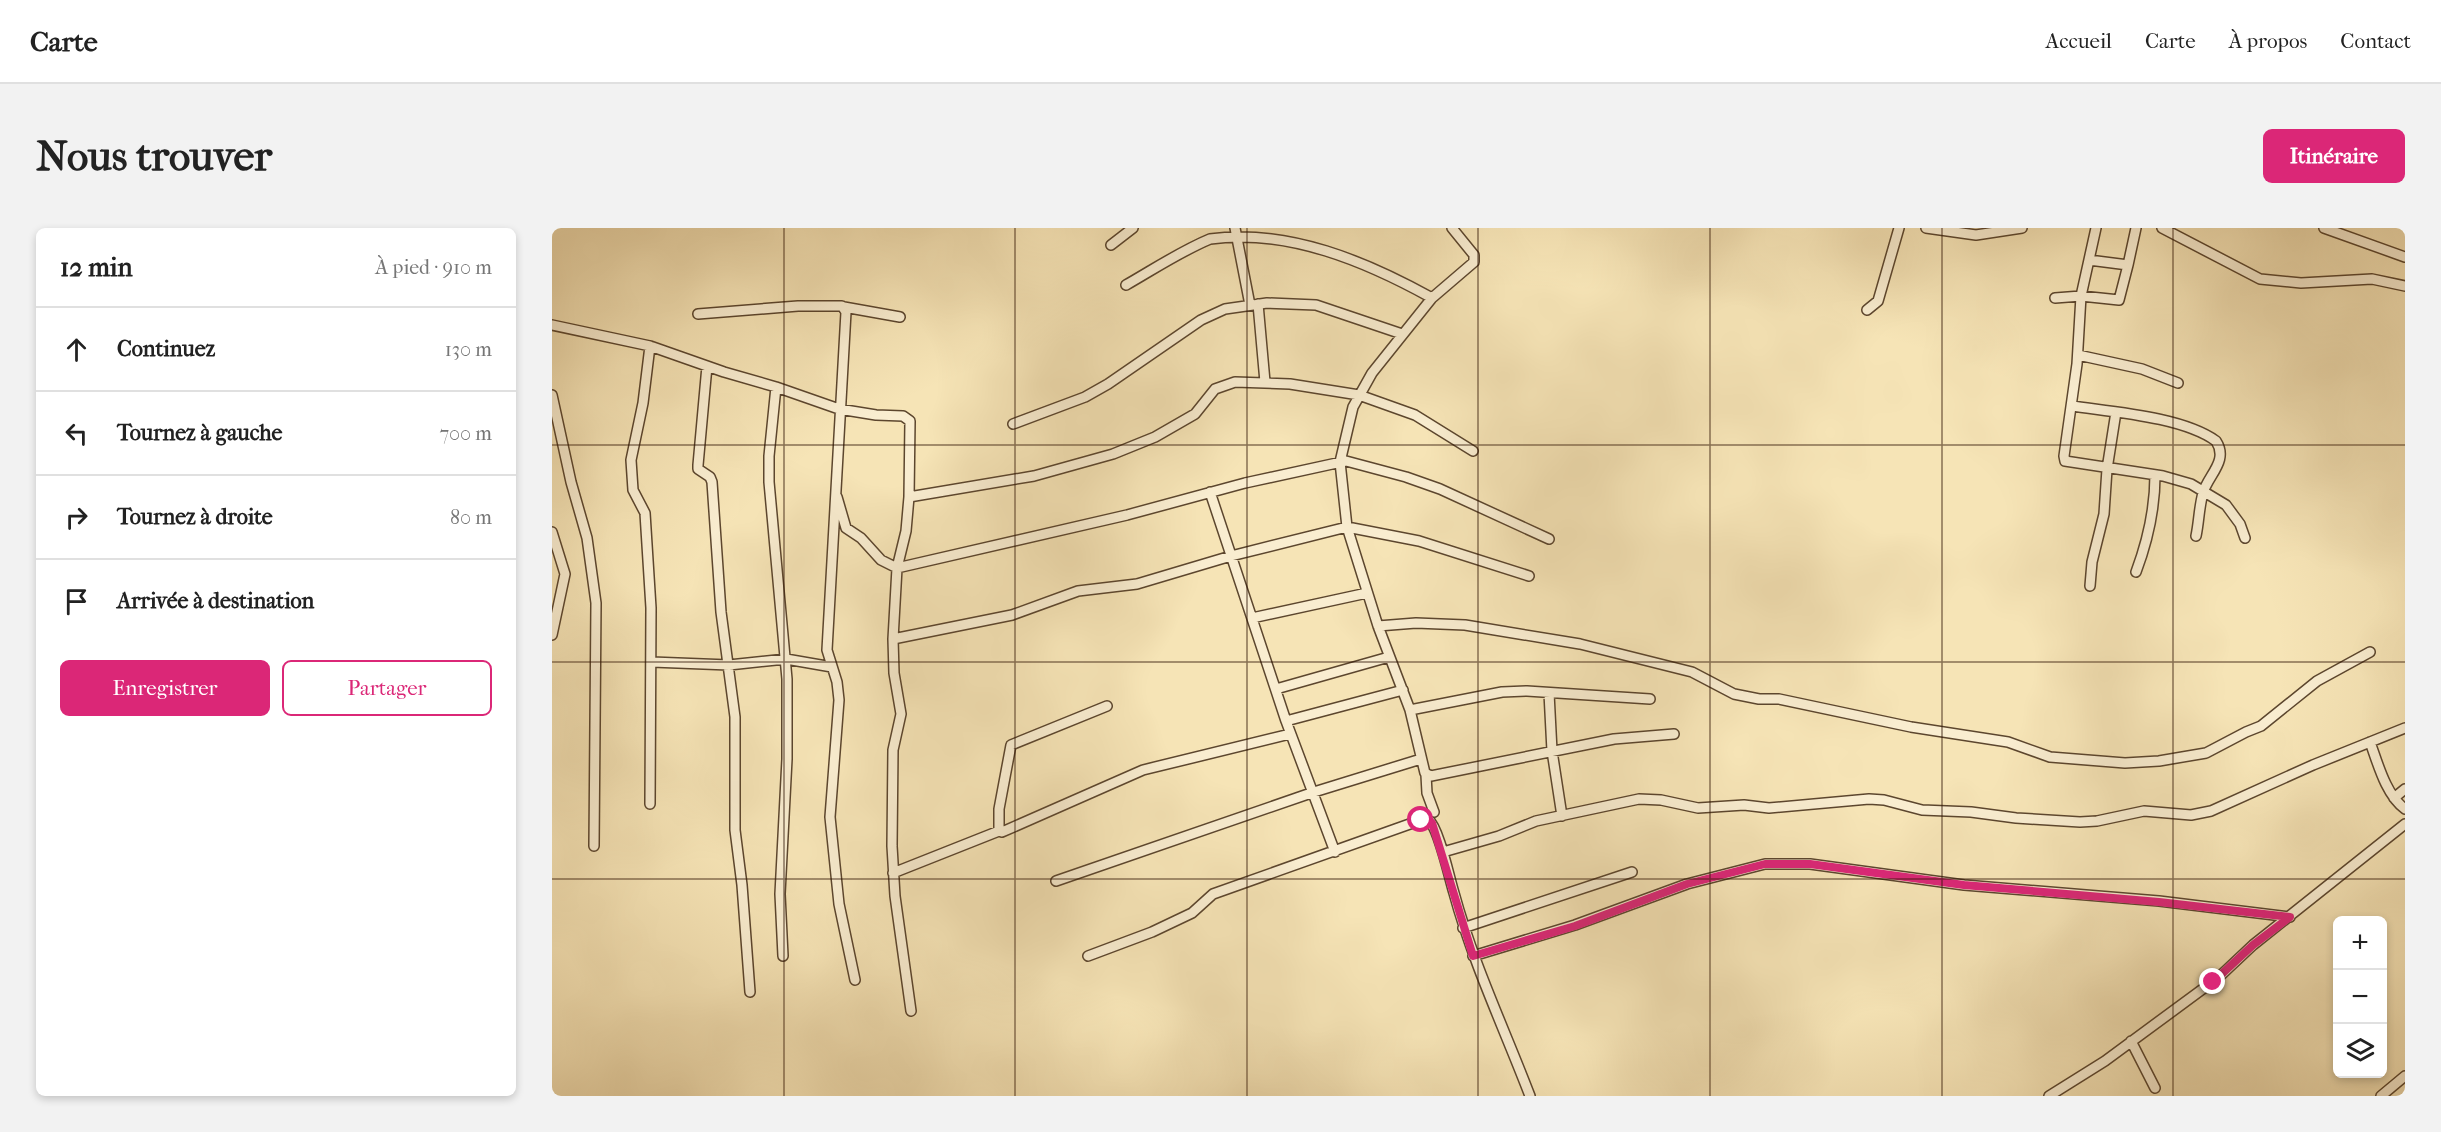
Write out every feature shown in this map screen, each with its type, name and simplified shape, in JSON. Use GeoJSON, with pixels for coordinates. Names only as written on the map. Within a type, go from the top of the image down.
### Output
{"type":"FeatureCollection","features":[{"type":"Feature","properties":{"kind":"street"},"geometry":{"type":"LineString","coordinates":[[1111,244],[1133,228]]}},
{"type":"Feature","properties":{"kind":"street"},"geometry":{"type":"LineString","coordinates":[[1434,812],[1410,710],[1378,626],[1347,527],[1340,462],[1350,415],[1372,374],[1432,298],[1474,262],[1474,255],[1452,228]]}},
{"type":"Feature","properties":{"kind":"street"},"geometry":{"type":"LineString","coordinates":[[1868,310],[1878,301],[1899,228]]}},
{"type":"Feature","properties":{"kind":"street"},"geometry":{"type":"LineString","coordinates":[[1926,228],[1976,235],[2022,228]]}},
{"type":"Feature","properties":{"kind":"street"},"geometry":{"type":"LineString","coordinates":[[2096,228],[2081,296],[2078,355],[2065,461],[2178,479],[2226,505],[2240,524],[2245,538]]}},
{"type":"Feature","properties":{"kind":"street"},"geometry":{"type":"LineString","coordinates":[[2055,298],[2081,296],[2119,300],[2136,228]]}},
{"type":"Feature","properties":{"kind":"street"},"geometry":{"type":"LineString","coordinates":[[2162,228],[2260,279],[2280,283],[2372,279],[2405,286]]}},
{"type":"Feature","properties":{"kind":"street"},"geometry":{"type":"LineString","coordinates":[[2324,228],[2405,257]]}},
{"type":"Feature","properties":{"kind":"street"},"geometry":{"type":"LineString","coordinates":[[1126,285],[1213,238],[1236,230],[1263,231],[1291,233],[1331,244],[1432,298]]}},
{"type":"Feature","properties":{"kind":"street"},"geometry":{"type":"LineString","coordinates":[[1236,230],[1254,305],[1264,382]]}},
{"type":"Feature","properties":{"kind":"street"},"geometry":{"type":"LineString","coordinates":[[2090,260],[2128,265]]}},
{"type":"Feature","properties":{"kind":"street"},"geometry":{"type":"LineString","coordinates":[[698,314],[805,305],[844,308],[900,317]]}},
{"type":"Feature","properties":{"kind":"street"},"geometry":{"type":"LineString","coordinates":[[1013,424],[1057,408],[1100,388],[1201,320],[1226,309],[1254,305],[1316,305],[1402,334]]}},
{"type":"Feature","properties":{"kind":"street"},"geometry":{"type":"LineString","coordinates":[[844,308],[846,312],[834,489],[827,650],[840,700],[830,817],[839,904],[855,980]]}},
{"type":"Feature","properties":{"kind":"street"},"geometry":{"type":"LineString","coordinates":[[552,326],[650,346],[839,409],[876,416],[903,416],[909,419],[911,424],[909,497],[906,531],[897,568],[893,639],[894,673],[901,714],[892,761],[893,873],[911,1011]]}},
{"type":"Feature","properties":{"kind":"street"},"geometry":{"type":"LineString","coordinates":[[650,346],[643,403],[631,460],[633,490],[645,513],[651,608],[650,804]]}},
{"type":"Feature","properties":{"kind":"street"},"geometry":{"type":"LineString","coordinates":[[2078,355],[2142,369],[2178,383]]}},
{"type":"Feature","properties":{"kind":"street"},"geometry":{"type":"LineString","coordinates":[[707,366],[698,469],[710,477],[712,482],[722,612],[735,717],[735,842],[742,885],[750,992]]}},
{"type":"Feature","properties":{"kind":"street"},"geometry":{"type":"LineString","coordinates":[[909,497],[1034,476],[1113,454],[1155,436],[1195,414],[1210,393],[1221,386],[1235,382],[1310,386],[1359,395],[1415,415],[1473,451]]}},
{"type":"Feature","properties":{"kind":"street"},"geometry":{"type":"LineString","coordinates":[[776,387],[769,482],[786,659],[787,759],[780,894],[783,956]]}},
{"type":"Feature","properties":{"kind":"street"},"geometry":{"type":"LineString","coordinates":[[552,395],[571,482],[587,538],[596,603],[594,846]]}},
{"type":"Feature","properties":{"kind":"street"},"geometry":{"type":"LineString","coordinates":[[2072,406],[2116,412],[2194,429],[2216,441],[2220,452],[2219,463],[2203,491],[2196,536]]}},
{"type":"Feature","properties":{"kind":"street"},"geometry":{"type":"LineString","coordinates":[[2090,586],[2092,562],[2104,514],[2107,469],[2116,412]]}},
{"type":"Feature","properties":{"kind":"street"},"geometry":{"type":"LineString","coordinates":[[834,489],[846,528],[861,538],[882,561],[897,568],[1127,515],[1210,492],[1340,462],[1351,462],[1440,489],[1549,539]]}},
{"type":"Feature","properties":{"kind":"street"},"geometry":{"type":"LineString","coordinates":[[2136,572],[2155,505],[2155,475]]}},
{"type":"Feature","properties":{"kind":"street"},"geometry":{"type":"LineString","coordinates":[[1210,492],[1290,734],[1335,852]]}},
{"type":"Feature","properties":{"kind":"street"},"geometry":{"type":"LineString","coordinates":[[893,639],[1012,615],[1078,591],[1137,584],[1231,556],[1347,527],[1419,541],[1529,576]]}},
{"type":"Feature","properties":{"kind":"street"},"geometry":{"type":"LineString","coordinates":[[552,532],[565,574],[552,635]]}},
{"type":"Feature","properties":{"kind":"street"},"geometry":{"type":"LineString","coordinates":[[1252,618],[1367,593]]}},
{"type":"Feature","properties":{"kind":"street"},"geometry":{"type":"LineString","coordinates":[[1378,626],[1416,623],[1456,624],[1580,644],[1692,672],[1734,694],[1759,699],[1779,699],[1911,727],[2008,741],[2050,757],[2126,763],[2192,756],[2220,747],[2242,733],[2266,723],[2317,681],[2370,652]]}},
{"type":"Feature","properties":{"kind":"street"},"geometry":{"type":"LineString","coordinates":[[1276,689],[1389,657]]}},
{"type":"Feature","properties":{"kind":"street"},"geometry":{"type":"LineString","coordinates":[[652,662],[729,665],[786,659],[832,667]]}},
{"type":"Feature","properties":{"kind":"street"},"geometry":{"type":"LineString","coordinates":[[1286,721],[1403,690]]}},
{"type":"Feature","properties":{"kind":"street"},"geometry":{"type":"LineString","coordinates":[[1410,710],[1502,692],[1650,699]]}},
{"type":"Feature","properties":{"kind":"street"},"geometry":{"type":"LineString","coordinates":[[1549,693],[1552,751],[1562,816]]}},
{"type":"Feature","properties":{"kind":"street"},"geometry":{"type":"LineString","coordinates":[[999,831],[999,809],[1011,745],[1107,705]]}},
{"type":"Feature","properties":{"kind":"street"},"geometry":{"type":"LineString","coordinates":[[1443,852],[1499,836],[1526,825],[1648,799],[1698,808],[1744,805],[1787,808],[1869,799],[1884,800],[1922,810],[2080,822],[2097,821],[2144,811],[2192,815],[2211,811],[2313,765],[2405,728]]}},
{"type":"Feature","properties":{"kind":"street"},"geometry":{"type":"LineString","coordinates":[[893,873],[999,831],[1002,832],[1143,770],[1290,734]]}},
{"type":"Feature","properties":{"kind":"street"},"geometry":{"type":"LineString","coordinates":[[1426,775],[1431,776],[1614,739],[1674,734]]}},
{"type":"Feature","properties":{"kind":"street"},"geometry":{"type":"LineString","coordinates":[[2370,742],[2378,766],[2394,798],[2405,809]]}},
{"type":"Feature","properties":{"kind":"street"},"geometry":{"type":"LineString","coordinates":[[1056,881],[1314,792],[1421,759]]}},
{"type":"Feature","properties":{"kind":"street"},"geometry":{"type":"LineString","coordinates":[[2394,798],[2405,789]]}},
{"type":"Feature","properties":{"kind":"street"},"geometry":{"type":"LineString","coordinates":[[1088,956],[1152,932],[1192,913],[1213,894],[1425,819],[1432,823],[1443,852],[1473,956],[1511,1043],[1530,1096]]}},
{"type":"Feature","properties":{"kind":"street"},"geometry":{"type":"LineString","coordinates":[[2049,1096],[2131,1041],[2219,977],[2253,945],[2405,824]]}},
{"type":"Feature","properties":{"kind":"street"},"geometry":{"type":"LineString","coordinates":[[1473,956],[1575,926],[1687,884],[1765,864],[1810,864],[1964,885],[2159,902],[2290,917]]}},
{"type":"Feature","properties":{"kind":"street"},"geometry":{"type":"LineString","coordinates":[[1464,928],[1632,872]]}},
{"type":"Feature","properties":{"kind":"street"},"geometry":{"type":"LineString","coordinates":[[2131,1041],[2155,1088]]}},
{"type":"Feature","properties":{"kind":"street"},"geometry":{"type":"LineString","coordinates":[[2381,1096],[2405,1076]]}},
{"type":"Feature","properties":{"kind":"route"},"geometry":{"type":"LineString","coordinates":[[1421,820],[1428,819],[1432,823],[1443,852],[1473,956],[1575,926],[1663,892],[1729,871],[1765,864],[1788,863],[1964,885],[2159,902],[2290,917],[2253,945],[2213,982]]}}]}
